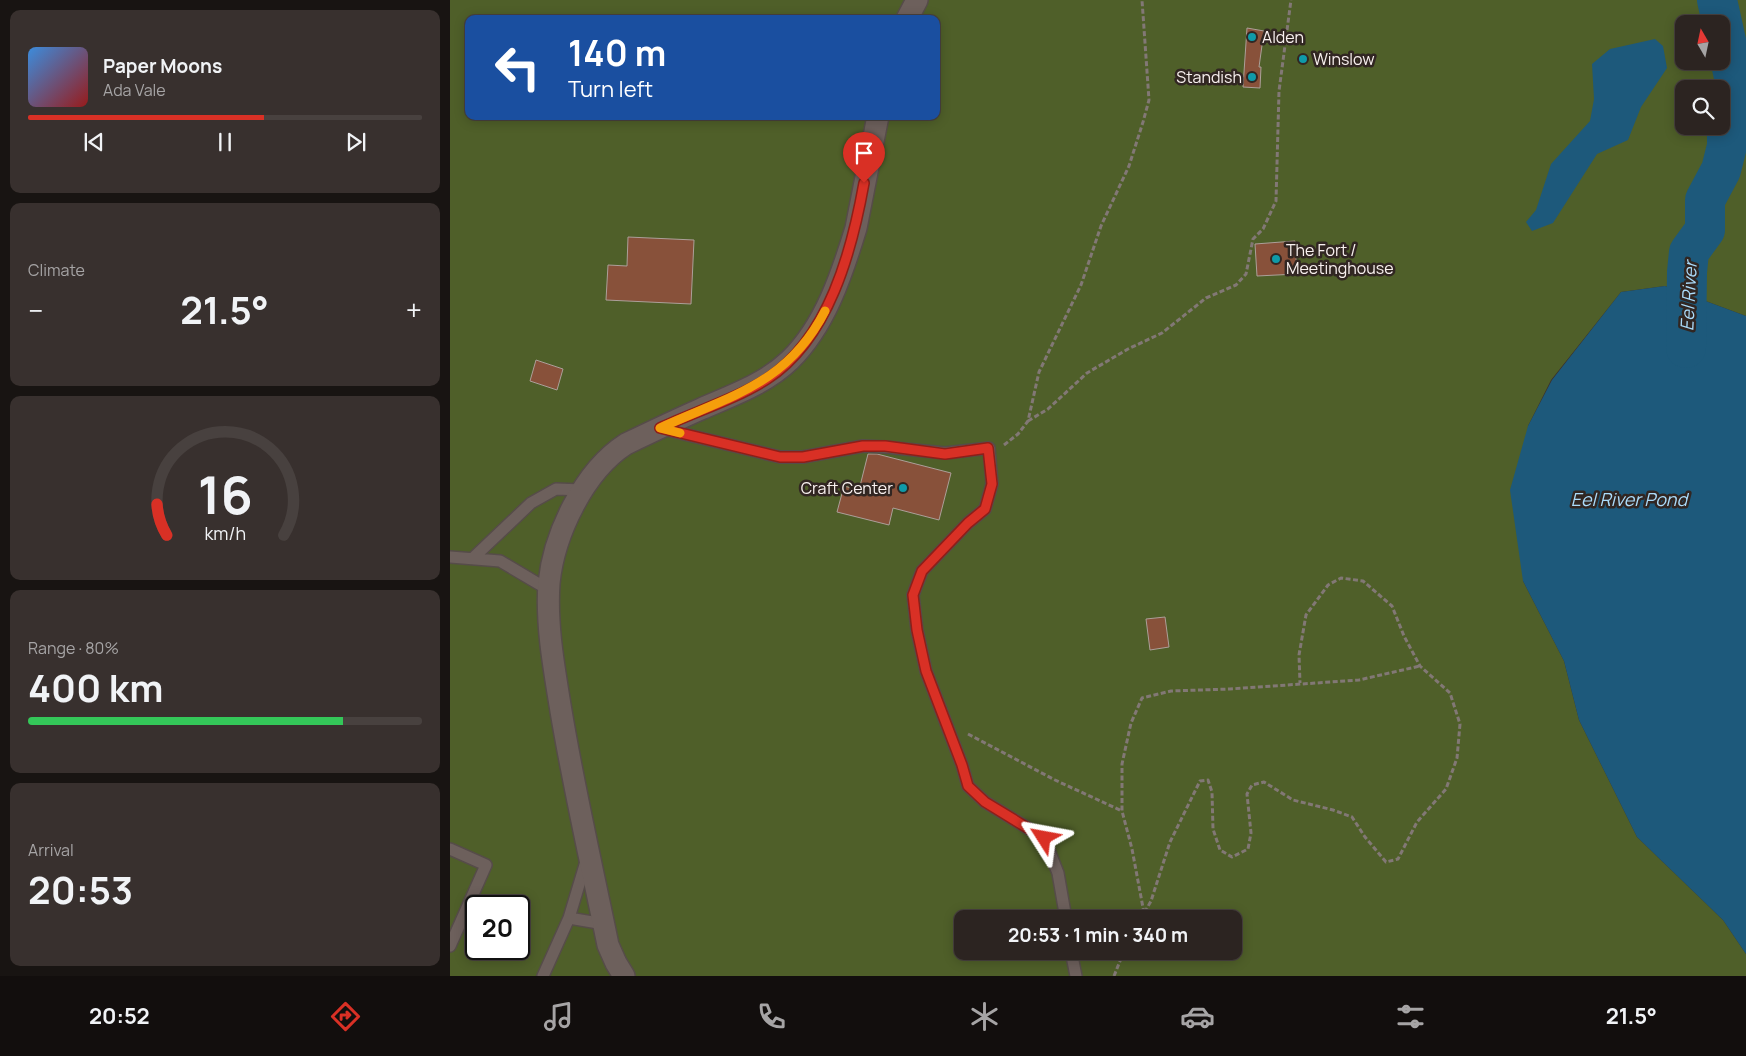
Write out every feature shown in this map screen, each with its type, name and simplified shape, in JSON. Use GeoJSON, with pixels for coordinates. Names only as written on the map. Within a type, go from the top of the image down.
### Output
{"type":"FeatureCollection","features":[{"type":"Feature","properties":{"kind":"street"},"geometry":{"type":"LineString","coordinates":[[909,15],[918,0]]}},
{"type":"Feature","properties":{"kind":"street"},"geometry":{"type":"LineString","coordinates":[[624,976],[608,945],[571,772],[555,674],[549,630],[549,590],[556,548],[582,490],[614,451],[768,378],[791,359],[807,340],[826,308],[851,246],[877,120]]}},
{"type":"Feature","properties":{"kind":"lane"},"geometry":{"type":"LineString","coordinates":[[660,428],[780,457],[803,457],[863,446],[885,446],[945,454],[988,448],[992,484],[985,509],[968,523],[922,571],[913,595],[917,630],[926,671],[968,786],[985,802],[1044,838],[1058,873],[1064,910]]}},
{"type":"Feature","properties":{"kind":"lane"},"geometry":{"type":"LineString","coordinates":[[473,558],[531,503],[556,489],[582,490]]}},
{"type":"Feature","properties":{"kind":"lane"},"geometry":{"type":"LineString","coordinates":[[450,557],[500,561],[549,590]]}},
{"type":"Feature","properties":{"kind":"lane"},"geometry":{"type":"LineString","coordinates":[[450,849],[486,865],[450,946]]}},
{"type":"Feature","properties":{"kind":"lane"},"geometry":{"type":"LineString","coordinates":[[543,976],[569,918],[588,854]]}},
{"type":"Feature","properties":{"kind":"lane"},"geometry":{"type":"LineString","coordinates":[[569,918],[604,924]]}},
{"type":"Feature","properties":{"kind":"lane"},"geometry":{"type":"LineString","coordinates":[[1073,960],[1076,976]]}},
{"type":"Feature","properties":{"kind":"path"},"geometry":{"type":"LineString","coordinates":[[988,448],[1005,444],[1018,434],[1028,420],[1039,372],[1081,285],[1101,226],[1129,166],[1149,100],[1142,0]]}},
{"type":"Feature","properties":{"kind":"path"},"geometry":{"type":"LineString","coordinates":[[1028,420],[1048,409],[1087,373],[1128,349],[1162,333],[1206,298],[1236,285],[1246,274],[1253,239],[1264,229],[1276,201],[1279,91],[1291,0]]}},
{"type":"Feature","properties":{"kind":"path"},"geometry":{"type":"LineString","coordinates":[[1146,910],[1151,901],[1170,842],[1200,781],[1208,780],[1212,792],[1212,829],[1220,850],[1232,857],[1248,848],[1251,833],[1247,794],[1252,785],[1264,782],[1292,800],[1333,810],[1352,818],[1386,862],[1398,859],[1417,822],[1446,788],[1457,758],[1460,724],[1450,693],[1420,666],[1404,636],[1392,606],[1363,581],[1341,578],[1328,585],[1306,615],[1299,655],[1300,683]]}},
{"type":"Feature","properties":{"kind":"path"},"geometry":{"type":"LineString","coordinates":[[1143,910],[1132,849],[1122,811],[1122,764],[1131,723],[1142,698],[1171,691],[1358,680],[1420,666]]}},
{"type":"Feature","properties":{"kind":"path"},"geometry":{"type":"LineString","coordinates":[[945,722],[1056,780],[1122,811]]}},
{"type":"Feature","properties":{"kind":"path"},"geometry":{"type":"LineString","coordinates":[[1114,976],[1120,960]]}},
{"type":"Feature","properties":{"kind":"green space"},"geometry":{"type":"Polygon","coordinates":[[[450,0],[1746,0],[1746,316],[1665,286],[1621,292],[1551,380],[1528,426],[1523,581],[1564,661],[1579,720],[1637,837],[1723,920],[1746,954],[1746,976],[450,976],[450,0]]]}},
{"type":"Feature","properties":{"kind":"water"},"geometry":{"type":"Polygon","coordinates":[[[1655,39],[1663,46],[1667,68],[1641,107],[1628,140],[1597,154],[1553,223],[1532,231],[1526,222],[1536,210],[1551,164],[1590,121],[1594,99],[1592,64],[1610,49],[1655,39]]]}},
{"type":"Feature","properties":{"kind":"water","name":"Eel River Pond"},"geometry":{"type":"Polygon","coordinates":[[[1665,286],[1746,316],[1746,954],[1723,920],[1637,837],[1579,720],[1564,661],[1523,581],[1510,490],[1528,426],[1552,380],[1621,292],[1665,286]]]}},
{"type":"Feature","properties":{"kind":"building"},"geometry":{"type":"Polygon","coordinates":[[[1247,28],[1264,31],[1259,67],[1261,67],[1260,88],[1243,87],[1247,28]]]}},
{"type":"Feature","properties":{"kind":"building"},"geometry":{"type":"Polygon","coordinates":[[[628,237],[694,240],[691,304],[606,300],[608,265],[627,266],[628,237]]]}},
{"type":"Feature","properties":{"kind":"building","name":"The Fort / Meetinghouse"},"geometry":{"type":"Polygon","coordinates":[[[1295,241],[1297,274],[1257,276],[1255,244],[1295,241]]]}},
{"type":"Feature","properties":{"kind":"building"},"geometry":{"type":"Polygon","coordinates":[[[536,360],[563,369],[557,390],[530,381],[536,360]]]}},
{"type":"Feature","properties":{"kind":"building","name":"Craft Center"},"geometry":{"type":"Polygon","coordinates":[[[868,454],[877,454],[951,473],[939,520],[893,508],[889,525],[837,512],[844,486],[859,490],[868,454]]]}},
{"type":"Feature","properties":{"kind":"building"},"geometry":{"type":"Polygon","coordinates":[[[1165,617],[1169,647],[1150,650],[1146,619],[1165,617]]]}},
{"type":"Feature","properties":{"kind":"waterway","name":"Eel River"},"geometry":{"type":"LineString","coordinates":[[1686,348],[1689,252],[1705,230],[1705,200],[1721,170],[1727,146],[1727,118],[1733,93],[1734,77],[1717,0]]}},
{"type":"Feature","properties":{"kind":"slow traffic"},"geometry":{"type":"LineString","coordinates":[[680,433],[660,428],[746,390],[768,378],[791,359],[807,340],[825,311]]}},
{"type":"Feature","properties":{"kind":"place","name":"Alden"},"geometry":{"type":"Point","coordinates":[1252,37]}},
{"type":"Feature","properties":{"kind":"place","name":"Winslow"},"geometry":{"type":"Point","coordinates":[1303,59]}},
{"type":"Feature","properties":{"kind":"place","name":"Standish"},"geometry":{"type":"Point","coordinates":[1252,77]}},
{"type":"Feature","properties":{"kind":"place","name":"The Fort / Meetinghouse"},"geometry":{"type":"Point","coordinates":[1276,259]}},
{"type":"Feature","properties":{"kind":"place","name":"Craft Center"},"geometry":{"type":"Point","coordinates":[903,488]}},
{"type":"Feature","properties":{"kind":"route"},"geometry":{"type":"LineString","coordinates":[[864,183],[851,246],[826,308],[807,340],[791,359],[768,378],[746,390],[660,428],[780,457],[803,457],[835,453],[863,446],[885,446],[945,454],[980,451],[988,448],[992,484],[985,509],[968,523],[922,571],[913,595],[917,630],[926,671],[962,765],[968,786],[985,802],[1011,816],[1044,838]]}}]}
